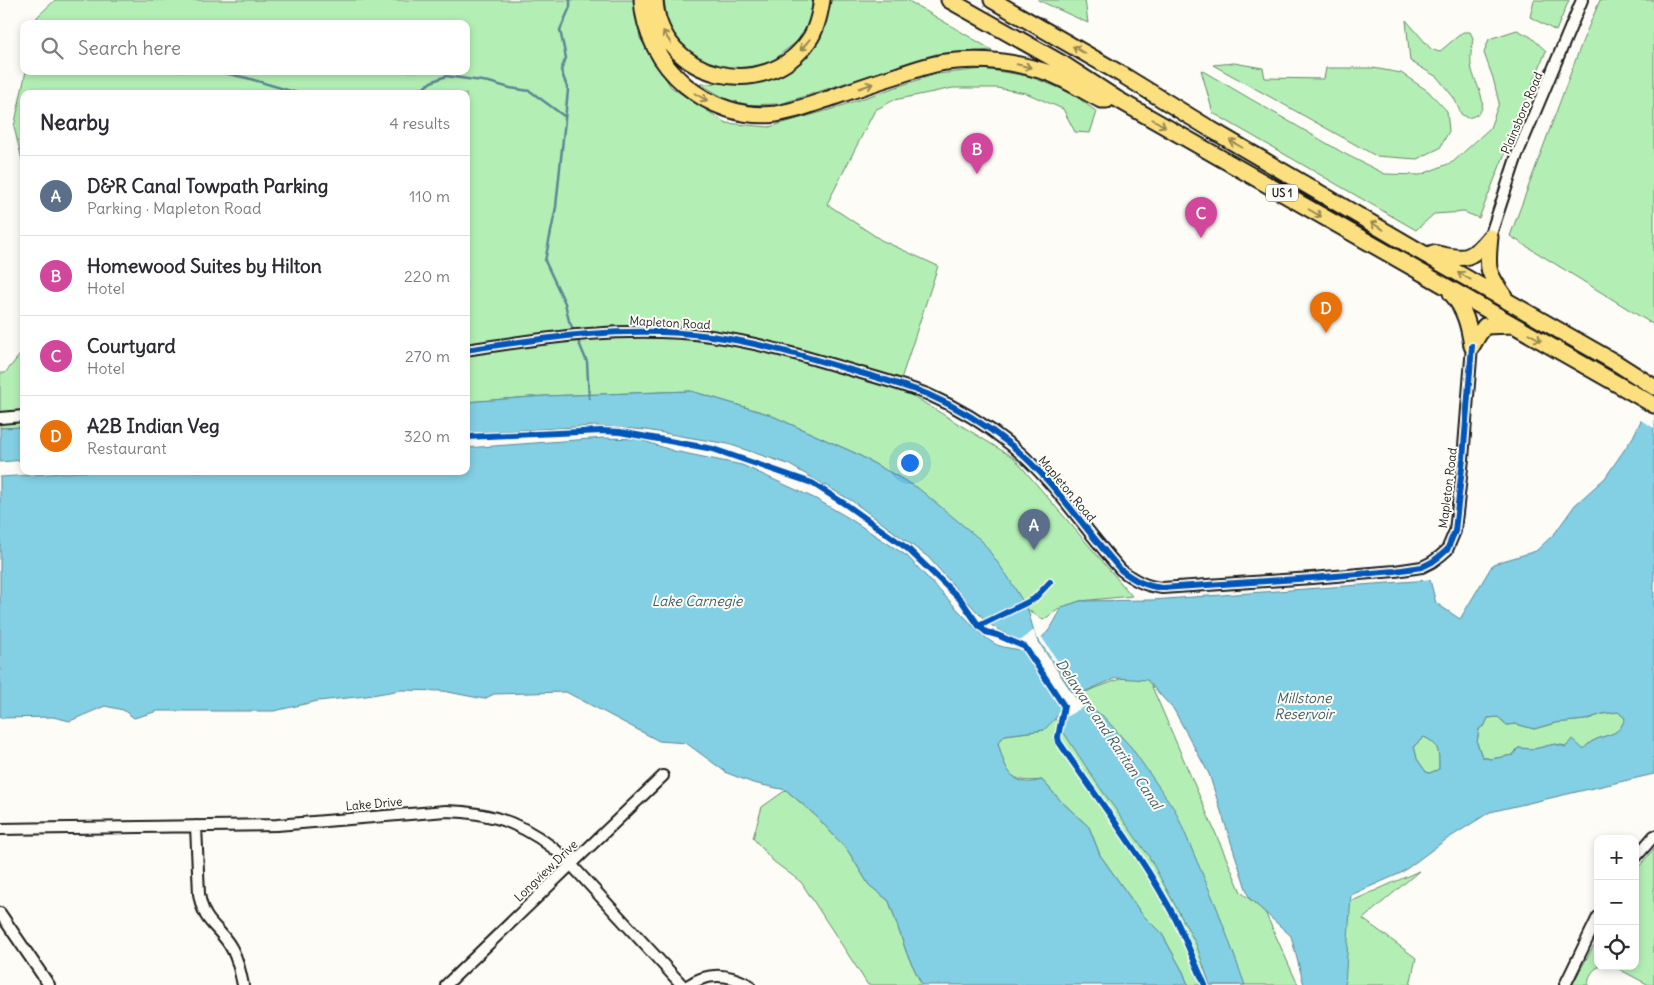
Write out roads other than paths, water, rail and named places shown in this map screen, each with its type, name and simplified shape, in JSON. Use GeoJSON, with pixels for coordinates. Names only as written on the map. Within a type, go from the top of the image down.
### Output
{"type":"FeatureCollection","features":[{"type":"Feature","properties":{"kind":"highway"},"geometry":{"type":"LineString","coordinates":[[642,0],[648,31],[665,64],[695,94],[730,110],[762,114],[790,111],[922,67],[967,60],[989,60],[1045,71],[1101,100],[1117,99]]}},
{"type":"Feature","properties":{"kind":"highway"},"geometry":{"type":"LineString","coordinates":[[655,0],[660,25],[669,42],[682,56],[694,65],[709,72],[733,77],[760,75],[776,69],[789,61],[810,39],[820,15],[822,0]]}},
{"type":"Feature","properties":{"kind":"highway","name":"US 1"},"geometry":{"type":"LineString","coordinates":[[949,0],[1063,64],[1117,99],[1446,288],[1515,325],[1649,402]]}},
{"type":"Feature","properties":{"kind":"highway","name":"US 1"},"geometry":{"type":"LineString","coordinates":[[993,0],[1121,74],[1212,130],[1653,386]]}},
{"type":"Feature","properties":{"kind":"highway"},"geometry":{"type":"LineString","coordinates":[[1419,251],[1462,258],[1473,256],[1490,238]]}},
{"type":"Feature","properties":{"kind":"highway"},"geometry":{"type":"LineString","coordinates":[[1490,238],[1489,272],[1507,300]]}},
{"type":"Feature","properties":{"kind":"highway"},"geometry":{"type":"LineString","coordinates":[[1446,288],[1459,302],[1466,316],[1472,346]]}},
{"type":"Feature","properties":{"kind":"highway"},"geometry":{"type":"LineString","coordinates":[[1472,346],[1478,334],[1486,326],[1515,325]]}},
{"type":"Feature","properties":{"kind":"street","name":"Plainsboro Road"},"geometry":{"type":"LineString","coordinates":[[1490,238],[1514,164],[1582,0]]}},
{"type":"Feature","properties":{"kind":"street","name":"Mapleton Road"},"geometry":{"type":"LineString","coordinates":[[470,349],[568,335],[619,332],[710,336],[802,355],[926,394],[970,416],[1012,446],[1041,475],[1121,570],[1148,586],[1162,588],[1395,571],[1422,567],[1440,556],[1447,550],[1455,531],[1472,346]]}},
{"type":"Feature","properties":{"kind":"street"},"geometry":{"type":"LineString","coordinates":[[0,418],[20,416]]}},
{"type":"Feature","properties":{"kind":"street","name":"Longview Drive"},"geometry":{"type":"LineString","coordinates":[[446,985],[663,776]]}},
{"type":"Feature","properties":{"kind":"street","name":"Lake Drive"},"geometry":{"type":"LineString","coordinates":[[0,829],[277,825],[446,811],[466,811],[493,816],[520,826],[537,835],[553,847],[571,864],[682,985]]}},
{"type":"Feature","properties":{"kind":"street"},"geometry":{"type":"LineString","coordinates":[[196,826],[201,905],[211,924],[230,944],[235,954],[243,985]]}},
{"type":"Feature","properties":{"kind":"street"},"geometry":{"type":"LineString","coordinates":[[1639,853],[1654,836]]}},
{"type":"Feature","properties":{"kind":"street"},"geometry":{"type":"LineString","coordinates":[[0,913],[49,985]]}},
{"type":"Feature","properties":{"kind":"street"},"geometry":{"type":"LineString","coordinates":[[1565,985],[1594,925]]}},
{"type":"Feature","properties":{"kind":"street"},"geometry":{"type":"LineString","coordinates":[[689,985],[704,978],[715,976],[737,979],[749,985]]}},
{"type":"Feature","properties":{"kind":"water","name":"Delaware and Raritan Canal"},"geometry":{"type":"Polygon","coordinates":[[[691,391],[768,414],[855,453],[918,488],[982,541],[1008,577],[1028,610],[1036,639],[1076,699],[1103,716],[1131,747],[1175,810],[1217,908],[1245,985],[1210,985],[1196,944],[1148,855],[1098,785],[1062,730],[1066,705],[1026,646],[991,625],[928,557],[852,501],[788,464],[728,444],[646,430],[596,426],[470,433],[470,402],[544,396],[691,391]]]}},
{"type":"Feature","properties":{"kind":"water","name":"Millstone Reservoir"},"geometry":{"type":"Polygon","coordinates":[[[1654,394],[1654,774],[1490,812],[1444,841],[1401,873],[1351,895],[1345,985],[1304,985],[1291,936],[1249,898],[1209,774],[1174,710],[1147,680],[1116,678],[1075,696],[1038,640],[1049,630],[1062,607],[1080,601],[1152,600],[1430,580],[1436,603],[1460,619],[1493,564],[1536,551],[1555,533],[1575,505],[1605,478],[1633,437],[1654,394]],[[1618,712],[1602,714],[1585,720],[1555,723],[1534,729],[1516,724],[1507,725],[1498,717],[1488,718],[1485,725],[1479,729],[1477,743],[1482,757],[1491,759],[1513,755],[1518,748],[1534,749],[1555,744],[1566,747],[1572,739],[1583,749],[1598,738],[1612,734],[1620,728],[1625,718],[1618,712]],[[1424,737],[1414,746],[1417,759],[1426,772],[1430,773],[1439,769],[1438,750],[1433,743],[1424,737]]]}},
{"type":"Feature","properties":{"kind":"water"},"geometry":{"type":"Polygon","coordinates":[[[20,427],[20,460],[0,462],[0,428],[20,427]]]}},
{"type":"Feature","properties":{"kind":"water","name":"Lake Carnegie"},"geometry":{"type":"Polygon","coordinates":[[[604,438],[638,439],[674,451],[742,465],[816,499],[907,556],[979,632],[990,641],[1003,647],[1023,650],[1062,708],[1055,719],[1044,730],[1005,735],[998,743],[1006,767],[1019,780],[1034,782],[1042,780],[1089,827],[1100,855],[1141,913],[1162,934],[1188,985],[922,985],[907,954],[889,901],[869,885],[848,851],[816,816],[786,790],[753,783],[727,773],[686,743],[659,741],[566,692],[494,694],[484,699],[443,691],[401,690],[318,701],[274,711],[158,711],[134,718],[123,710],[105,706],[70,721],[53,717],[0,718],[0,477],[32,475],[470,475],[470,448],[604,438]]]}},
{"type":"Feature","properties":{"kind":"waterway"},"geometry":{"type":"LineString","coordinates":[[570,0],[570,7],[560,30],[566,58],[561,70],[568,90],[556,207],[545,261],[565,303],[569,321],[575,333]]}},
{"type":"Feature","properties":{"kind":"waterway"},"geometry":{"type":"LineString","coordinates":[[233,75],[288,90]]}},
{"type":"Feature","properties":{"kind":"waterway"},"geometry":{"type":"LineString","coordinates":[[421,90],[431,82],[446,76],[489,82],[530,91],[564,116]]}},
{"type":"Feature","properties":{"kind":"waterway"},"geometry":{"type":"LineString","coordinates":[[577,338],[587,362],[589,398]]}},
{"type":"Feature","properties":{"kind":"place","name":"Homewood Suites by Hilton"},"geometry":{"type":"Point","coordinates":[977,174]}},
{"type":"Feature","properties":{"kind":"place","name":"Courtyard"},"geometry":{"type":"Point","coordinates":[1201,238]}},
{"type":"Feature","properties":{"kind":"place","name":"A2B Indian Veg"},"geometry":{"type":"Point","coordinates":[1326,333]}},
{"type":"Feature","properties":{"kind":"place","name":"D&R Canal Towpath Parking"},"geometry":{"type":"Point","coordinates":[1034,550]}}]}
